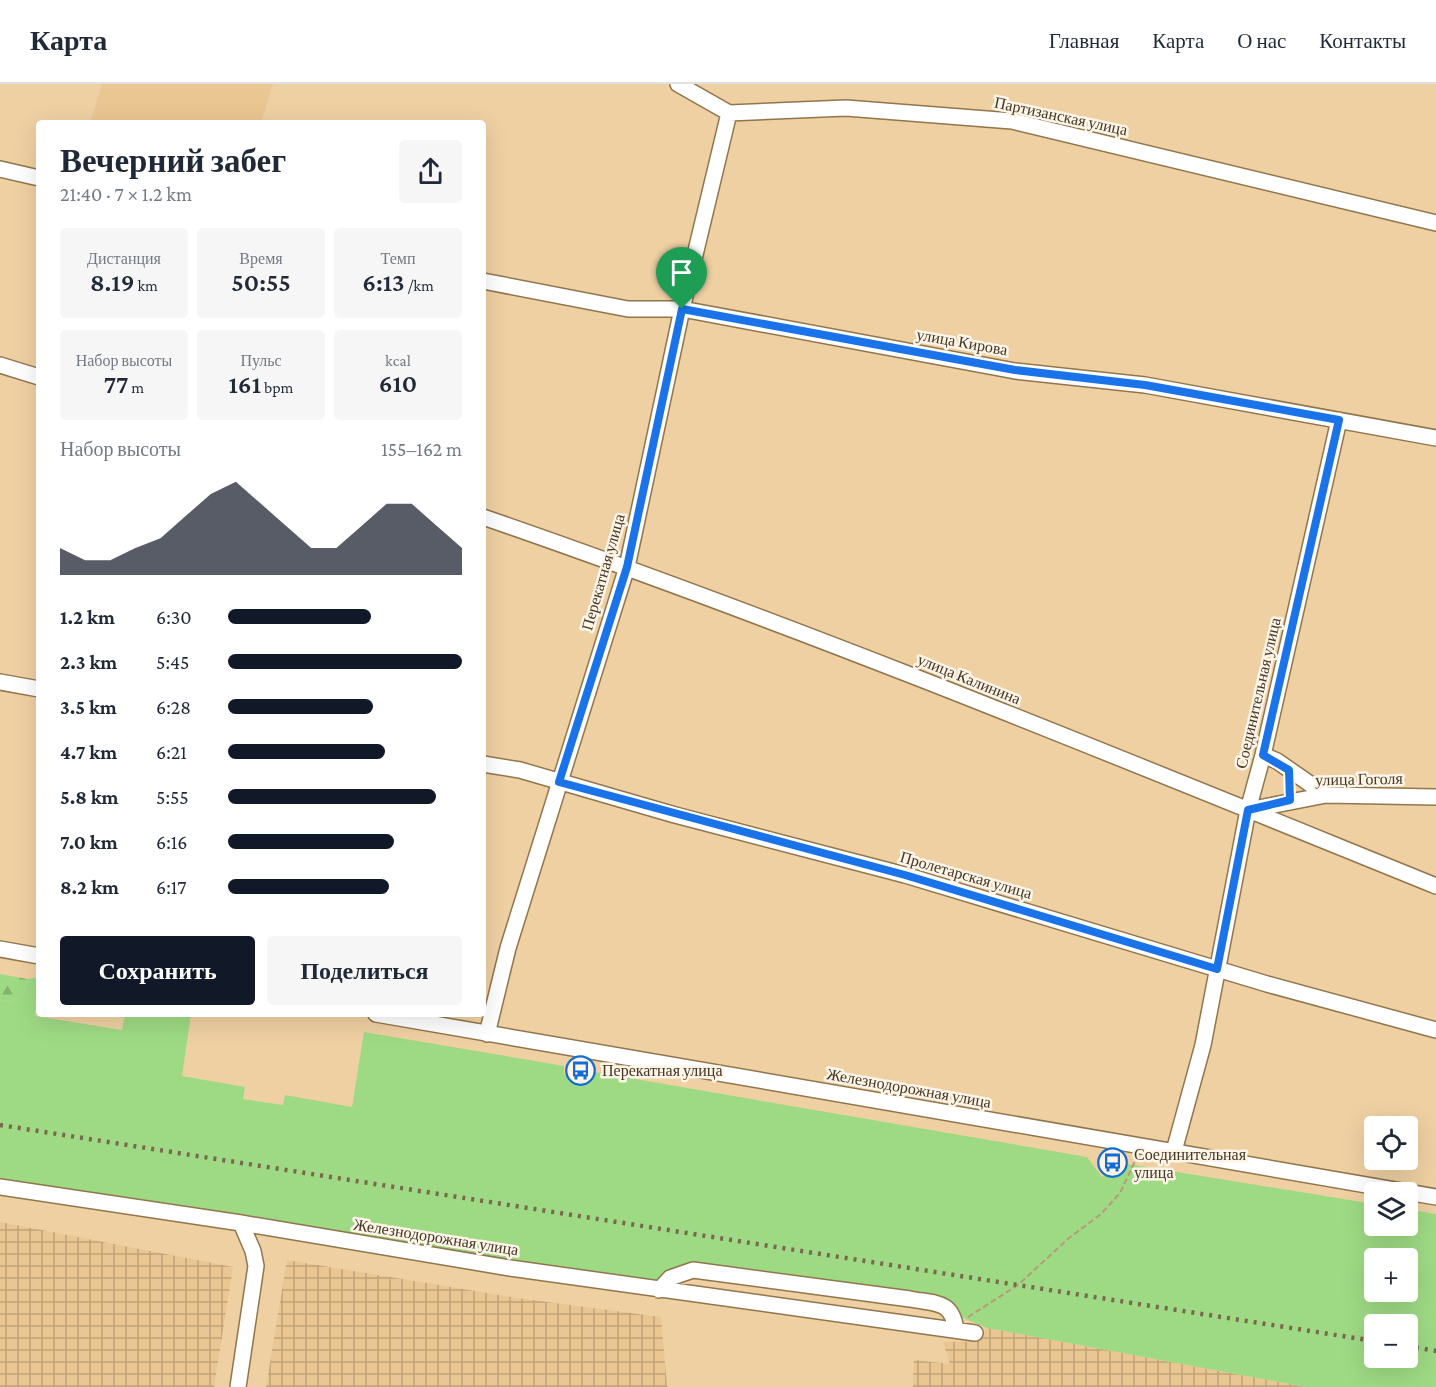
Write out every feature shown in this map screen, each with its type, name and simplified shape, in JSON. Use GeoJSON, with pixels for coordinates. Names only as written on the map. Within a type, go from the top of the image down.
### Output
{"type":"FeatureCollection","features":[{"type":"Feature","properties":{"kind":"street"},"geometry":{"type":"LineString","coordinates":[[678,84],[729,113]]}},
{"type":"Feature","properties":{"kind":"street","name":"Партизанская улица"},"geometry":{"type":"LineString","coordinates":[[729,113],[793,108],[846,108],[1012,121],[1436,223]]}},
{"type":"Feature","properties":{"kind":"street","name":"Перекатная улица"},"geometry":{"type":"LineString","coordinates":[[487,1034],[508,948],[627,567],[682,309],[729,113]]}},
{"type":"Feature","properties":{"kind":"street"},"geometry":{"type":"LineString","coordinates":[[0,169],[36,177]]}},
{"type":"Feature","properties":{"kind":"street","name":"улица Кирова"},"geometry":{"type":"LineString","coordinates":[[486,282],[628,309],[682,309],[1015,370],[1145,385],[1436,438]]}},
{"type":"Feature","properties":{"kind":"street"},"geometry":{"type":"LineString","coordinates":[[0,365],[36,376]]}},
{"type":"Feature","properties":{"kind":"street","name":"Соединительная улица"},"geometry":{"type":"LineString","coordinates":[[1174,1151],[1203,1045],[1248,810],[1263,755],[1339,420]]}},
{"type":"Feature","properties":{"kind":"street","name":"улица Калинина"},"geometry":{"type":"LineString","coordinates":[[486,518],[627,567],[892,667],[1436,886]]}},
{"type":"Feature","properties":{"kind":"street"},"geometry":{"type":"LineString","coordinates":[[0,682],[36,688]]}},
{"type":"Feature","properties":{"kind":"street"},"geometry":{"type":"LineString","coordinates":[[1263,755],[1326,795]]}},
{"type":"Feature","properties":{"kind":"street","name":"Пролетарская улица"},"geometry":{"type":"LineString","coordinates":[[486,764],[520,770],[905,875],[1217,969],[1436,1030]]}},
{"type":"Feature","properties":{"kind":"street"},"geometry":{"type":"LineString","coordinates":[[1289,770],[1290,800]]}},
{"type":"Feature","properties":{"kind":"street","name":"улица Гоголя"},"geometry":{"type":"LineString","coordinates":[[1248,810],[1290,800],[1326,795],[1436,797]]}},
{"type":"Feature","properties":{"kind":"street"},"geometry":{"type":"LineString","coordinates":[[0,949],[36,955]]}},
{"type":"Feature","properties":{"kind":"street","name":"Железнодорожная улица"},"geometry":{"type":"LineString","coordinates":[[393,1017],[1436,1197]]}},
{"type":"Feature","properties":{"kind":"street","name":"Железнодорожная улица"},"geometry":{"type":"LineString","coordinates":[[0,1187],[241,1223],[510,1268],[772,1306],[956,1327],[975,1333]]}},
{"type":"Feature","properties":{"kind":"street"},"geometry":{"type":"LineString","coordinates":[[238,1387],[256,1266],[253,1251],[241,1223]]}},
{"type":"Feature","properties":{"kind":"street"},"geometry":{"type":"LineString","coordinates":[[659,1290],[670,1278],[693,1270],[944,1305],[954,1314],[956,1327]]}},
{"type":"Feature","properties":{"kind":"street"},"geometry":{"type":"LineString","coordinates":[[772,1306],[774,1281]]}},
{"type":"Feature","properties":{"kind":"path"},"geometry":{"type":"LineString","coordinates":[[956,1327],[1018,1285],[1069,1238],[1101,1214],[1120,1193],[1143,1146]]}},
{"type":"Feature","properties":{"kind":"shaded area"},"geometry":{"type":"Polygon","coordinates":[[[102,84],[273,84],[262,120],[91,120],[102,84]]]}},
{"type":"Feature","properties":{"kind":"shaded area"},"geometry":{"type":"Polygon","coordinates":[[[0,1222],[233,1267],[214,1387],[0,1387],[0,1222]]]}},
{"type":"Feature","properties":{"kind":"shaded area"},"geometry":{"type":"Polygon","coordinates":[[[287,1260],[517,1298],[661,1317],[667,1387],[266,1387],[287,1260]]]}},
{"type":"Feature","properties":{"kind":"shaded area"},"geometry":{"type":"Polygon","coordinates":[[[987,1328],[1306,1387],[913,1387],[914,1360],[950,1364],[943,1342],[979,1341],[987,1328]]]}},
{"type":"Feature","properties":{"kind":"green space"},"geometry":{"type":"Polygon","coordinates":[[[0,974],[27,979],[24,991],[14,1002],[0,1000],[0,974]]]}},
{"type":"Feature","properties":{"kind":"green space"},"geometry":{"type":"Polygon","coordinates":[[[36,978],[36,1017],[122,1030],[124,1017],[191,1017],[182,1076],[245,1087],[243,1099],[283,1105],[285,1095],[352,1107],[364,1032],[564,1066],[564,1074],[575,1081],[589,1071],[1087,1157],[1102,1177],[1122,1163],[1364,1202],[1364,1236],[1418,1236],[1418,1211],[1436,1214],[1436,1387],[1306,1387],[987,1328],[954,1314],[944,1305],[693,1270],[659,1290],[0,1187],[0,1000],[14,1002],[24,991],[27,979],[36,978]]]}},
{"type":"Feature","properties":{"kind":"railway"},"geometry":{"type":"LineString","coordinates":[[0,1125],[1364,1339]]}},
{"type":"Feature","properties":{"kind":"railway"},"geometry":{"type":"LineString","coordinates":[[1418,1348],[1436,1351]]}},
{"type":"Feature","properties":{"kind":"place","name":"Перекатная улица"},"geometry":{"type":"Point","coordinates":[581,1070]}},
{"type":"Feature","properties":{"kind":"place","name":"Соединительная улица"},"geometry":{"type":"Point","coordinates":[1113,1163]}},
{"type":"Feature","properties":{"kind":"route"},"geometry":{"type":"LineString","coordinates":[[682,309],[1015,370],[1145,385],[1339,420],[1263,755],[1289,770],[1290,800],[1248,810],[1217,969],[905,875],[559,782],[627,567],[682,309]]}}]}
